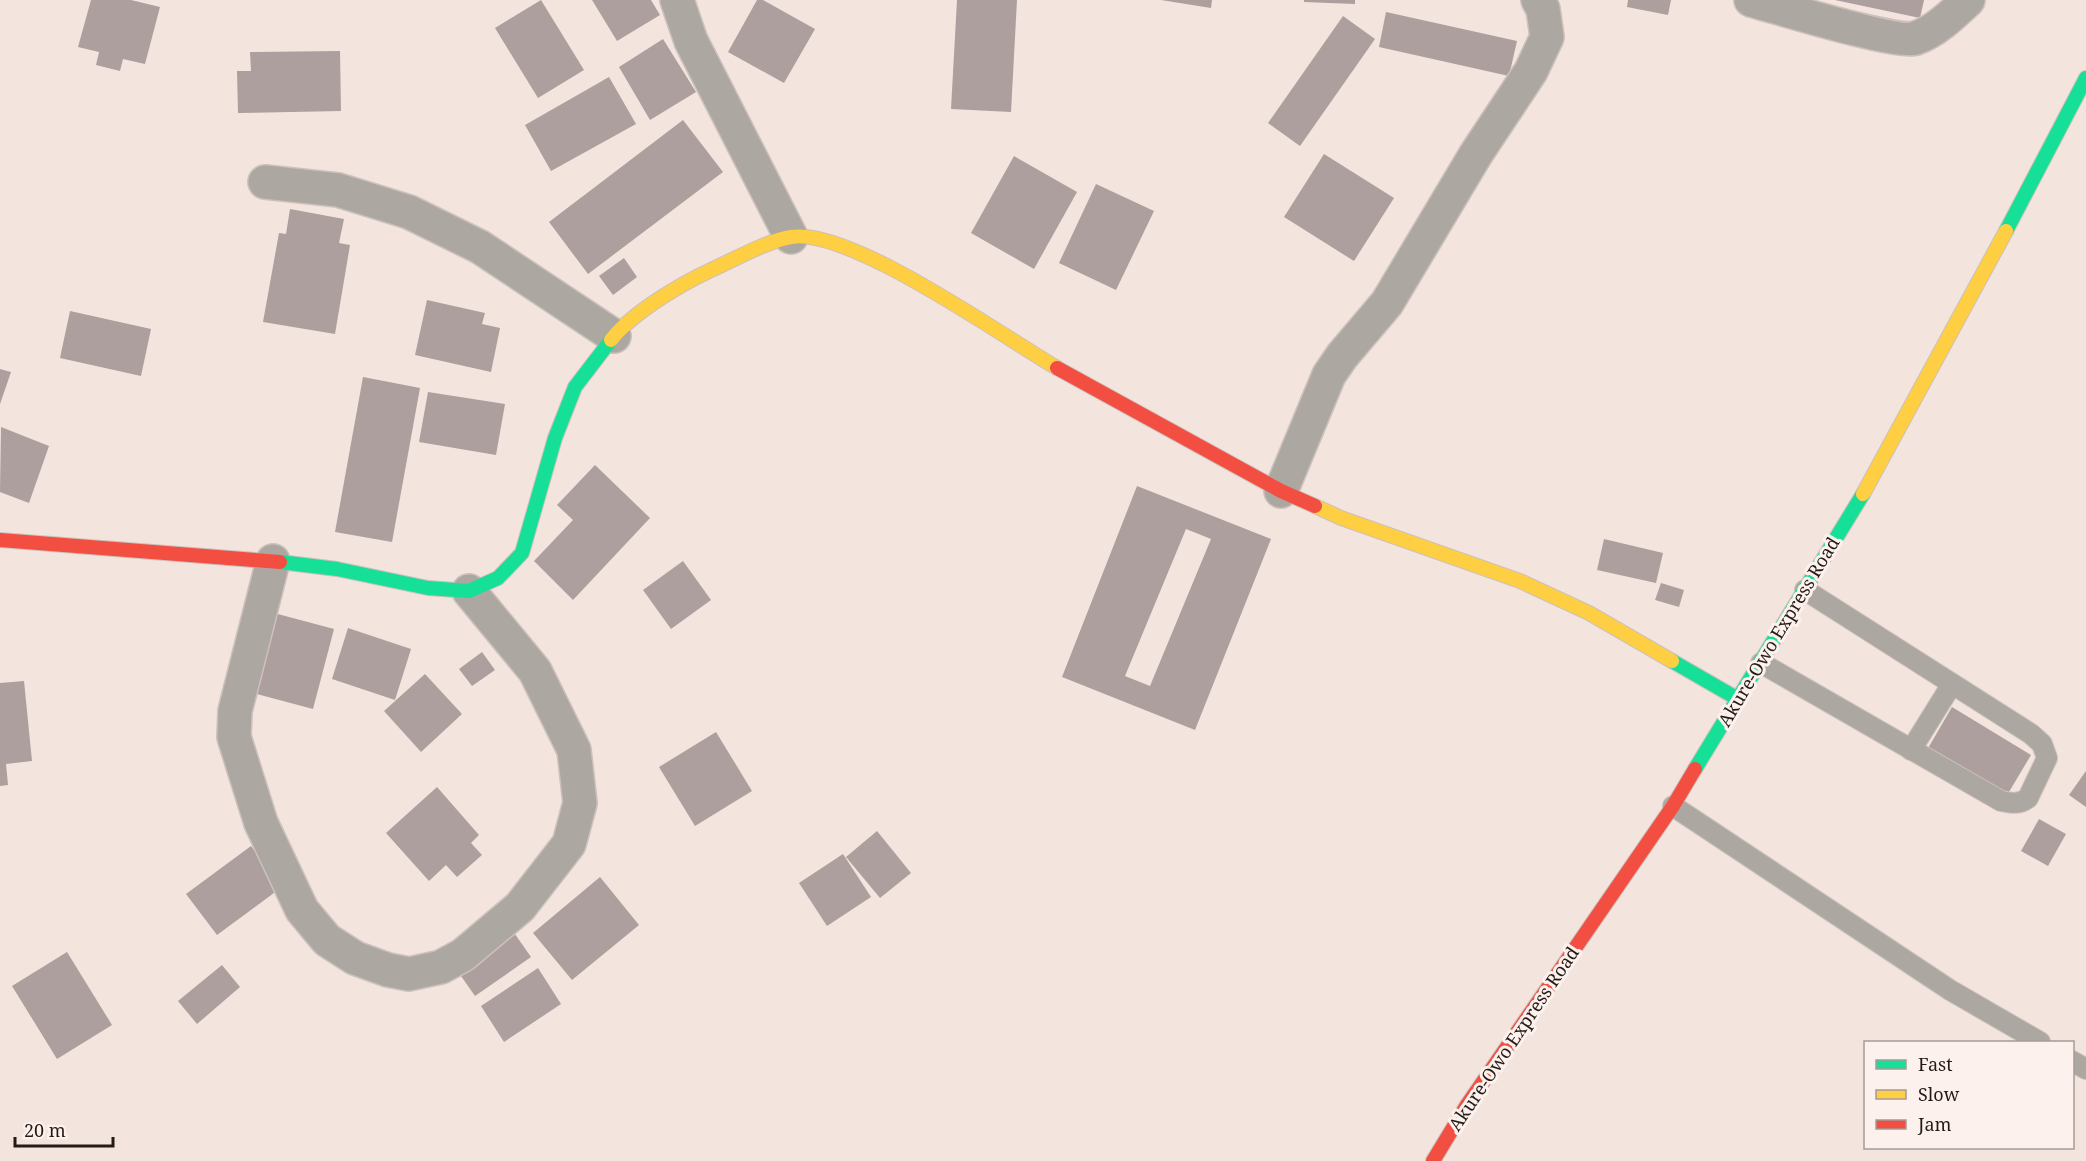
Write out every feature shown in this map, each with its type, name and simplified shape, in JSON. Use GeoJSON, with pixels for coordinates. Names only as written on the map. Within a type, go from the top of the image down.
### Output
{"type":"FeatureCollection","features":[{"type":"Feature","properties":{"kind":"main road","name":"Akure-Owo Express Road"},"geometry":{"type":"LineString","coordinates":[[1433,1161],[1467,1105],[1673,806],[1872,479],[1989,264],[2086,78]]}},
{"type":"Feature","properties":{"kind":"main road"},"geometry":{"type":"LineString","coordinates":[[0,540],[273,561],[337,569],[428,588],[469,591],[498,578],[522,553],[555,438],[575,387],[614,336],[646,308],[696,277],[752,251],[791,237],[821,238],[910,279],[1055,367],[1281,491],[1341,518],[1530,585],[1589,613],[1738,699]]}},
{"type":"Feature","properties":{"kind":"street"},"geometry":{"type":"LineString","coordinates":[[676,0],[691,41],[791,237]]}},
{"type":"Feature","properties":{"kind":"street"},"geometry":{"type":"LineString","coordinates":[[1281,491],[1329,375],[1387,303],[1476,154],[1531,71],[1547,37],[1543,9],[1539,0]]}},
{"type":"Feature","properties":{"kind":"street"},"geometry":{"type":"LineString","coordinates":[[1751,0],[1888,37],[1914,40],[1934,29],[1968,0]]}},
{"type":"Feature","properties":{"kind":"street"},"geometry":{"type":"LineString","coordinates":[[265,182],[338,190],[409,212],[480,247],[614,336]]}},
{"type":"Feature","properties":{"kind":"street"},"geometry":{"type":"LineString","coordinates":[[273,561],[235,711],[234,737],[261,823],[302,910],[327,940],[355,958],[388,970],[408,974],[441,968],[463,955],[520,907],[569,844],[580,803],[574,750],[535,671],[469,591]]}},
{"type":"Feature","properties":{"kind":"lane"},"geometry":{"type":"LineString","coordinates":[[1761,663],[2001,801],[2015,804],[2028,798],[2048,758],[2042,744],[2031,734],[1805,590]]}},
{"type":"Feature","properties":{"kind":"lane"},"geometry":{"type":"LineString","coordinates":[[1911,750],[1953,684]]}},
{"type":"Feature","properties":{"kind":"lane"},"geometry":{"type":"LineString","coordinates":[[1673,806],[1950,990],[2038,1041]]}},
{"type":"Feature","properties":{"kind":"building"},"geometry":{"type":"Polygon","coordinates":[[[91,0],[131,0],[160,7],[145,64],[123,59],[120,71],[96,65],[99,52],[78,47],[91,0]]]}},
{"type":"Feature","properties":{"kind":"building"},"geometry":{"type":"Polygon","coordinates":[[[541,0],[584,70],[538,98],[495,28],[541,0]]]}},
{"type":"Feature","properties":{"kind":"building"},"geometry":{"type":"Polygon","coordinates":[[[592,0],[651,0],[660,15],[617,41],[592,0]]]}},
{"type":"Feature","properties":{"kind":"building"},"geometry":{"type":"Polygon","coordinates":[[[757,0],[763,0],[815,29],[784,83],[728,52],[757,0]]]}},
{"type":"Feature","properties":{"kind":"building"},"geometry":{"type":"Polygon","coordinates":[[[957,0],[1017,0],[1011,112],[951,109],[957,0]]]}},
{"type":"Feature","properties":{"kind":"building"},"geometry":{"type":"Polygon","coordinates":[[[1161,0],[1212,0],[1211,8],[1161,0]]]}},
{"type":"Feature","properties":{"kind":"building"},"geometry":{"type":"Polygon","coordinates":[[[1304,0],[1355,0],[1355,4],[1304,2],[1304,0]]]}},
{"type":"Feature","properties":{"kind":"building"},"geometry":{"type":"Polygon","coordinates":[[[1628,0],[1671,0],[1668,15],[1627,7],[1628,0]]]}},
{"type":"Feature","properties":{"kind":"building"},"geometry":{"type":"Polygon","coordinates":[[[1835,0],[1924,0],[1920,18],[1835,0]]]}},
{"type":"Feature","properties":{"kind":"building"},"geometry":{"type":"Polygon","coordinates":[[[1386,12],[1517,41],[1509,76],[1379,47],[1386,12]]]}},
{"type":"Feature","properties":{"kind":"building"},"geometry":{"type":"Polygon","coordinates":[[[1343,16],[1375,39],[1300,146],[1268,123],[1343,16]]]}},
{"type":"Feature","properties":{"kind":"building"},"geometry":{"type":"Polygon","coordinates":[[[663,39],[696,92],[650,120],[619,67],[663,39]]]}},
{"type":"Feature","properties":{"kind":"building"},"geometry":{"type":"Polygon","coordinates":[[[340,51],[341,111],[238,113],[237,71],[251,71],[250,52],[340,51]]]}},
{"type":"Feature","properties":{"kind":"building"},"geometry":{"type":"Polygon","coordinates":[[[609,77],[636,124],[551,171],[525,125],[609,77]]]}},
{"type":"Feature","properties":{"kind":"building"},"geometry":{"type":"Polygon","coordinates":[[[683,120],[723,172],[588,274],[549,222],[683,120]]]}},
{"type":"Feature","properties":{"kind":"building"},"geometry":{"type":"Polygon","coordinates":[[[1324,154],[1394,198],[1354,261],[1284,217],[1324,154]]]}},
{"type":"Feature","properties":{"kind":"building"},"geometry":{"type":"Polygon","coordinates":[[[1014,156],[1077,192],[1034,269],[971,233],[1014,156]]]}},
{"type":"Feature","properties":{"kind":"building"},"geometry":{"type":"Polygon","coordinates":[[[1096,184],[1154,211],[1116,290],[1059,263],[1096,184]]]}},
{"type":"Feature","properties":{"kind":"building"},"geometry":{"type":"Polygon","coordinates":[[[290,209],[344,219],[339,243],[350,245],[335,334],[263,322],[279,233],[286,234],[290,209]]]}},
{"type":"Feature","properties":{"kind":"building"},"geometry":{"type":"Polygon","coordinates":[[[624,258],[637,277],[613,295],[599,276],[624,258]]]}},
{"type":"Feature","properties":{"kind":"building"},"geometry":{"type":"Polygon","coordinates":[[[427,300],[485,313],[482,324],[500,328],[491,372],[415,355],[427,300]]]}},
{"type":"Feature","properties":{"kind":"building"},"geometry":{"type":"Polygon","coordinates":[[[70,311],[151,329],[141,376],[60,358],[70,311]]]}},
{"type":"Feature","properties":{"kind":"building"},"geometry":{"type":"Polygon","coordinates":[[[0,369],[11,372],[0,404],[0,369]]]}},
{"type":"Feature","properties":{"kind":"building"},"geometry":{"type":"Polygon","coordinates":[[[363,377],[420,388],[392,542],[335,532],[363,377]]]}},
{"type":"Feature","properties":{"kind":"building"},"geometry":{"type":"Polygon","coordinates":[[[428,392],[505,404],[496,455],[419,442],[428,392]]]}},
{"type":"Feature","properties":{"kind":"building"},"geometry":{"type":"Polygon","coordinates":[[[1,427],[49,446],[29,503],[0,492],[1,427]]]}},
{"type":"Feature","properties":{"kind":"building"},"geometry":{"type":"Polygon","coordinates":[[[595,465],[650,518],[573,600],[534,561],[573,520],[557,505],[595,465]]]}},
{"type":"Feature","properties":{"kind":"building"},"geometry":{"type":"Polygon","coordinates":[[[1137,486],[1271,539],[1195,730],[1062,677],[1137,486]],[[1186,529],[1125,676],[1150,686],[1211,539],[1186,529]]]}},
{"type":"Feature","properties":{"kind":"building"},"geometry":{"type":"Polygon","coordinates":[[[1604,539],[1663,553],[1656,583],[1597,570],[1604,539]]]}},
{"type":"Feature","properties":{"kind":"building"},"geometry":{"type":"Polygon","coordinates":[[[683,561],[711,600],[671,629],[643,590],[683,561]]]}},
{"type":"Feature","properties":{"kind":"building"},"geometry":{"type":"Polygon","coordinates":[[[1661,583],[1684,590],[1679,607],[1655,600],[1661,583]]]}},
{"type":"Feature","properties":{"kind":"building"},"geometry":{"type":"Polygon","coordinates":[[[274,613],[334,629],[313,709],[253,693],[274,613]]]}},
{"type":"Feature","properties":{"kind":"building"},"geometry":{"type":"Polygon","coordinates":[[[348,628],[411,649],[395,700],[332,679],[348,628]]]}},
{"type":"Feature","properties":{"kind":"building"},"geometry":{"type":"Polygon","coordinates":[[[482,652],[495,670],[472,686],[459,669],[482,652]]]}},
{"type":"Feature","properties":{"kind":"building"},"geometry":{"type":"Polygon","coordinates":[[[425,674],[462,714],[421,752],[384,711],[425,674]]]}},
{"type":"Feature","properties":{"kind":"building"},"geometry":{"type":"Polygon","coordinates":[[[24,681],[32,761],[6,764],[8,785],[0,786],[0,683],[24,681]]]}},
{"type":"Feature","properties":{"kind":"building"},"geometry":{"type":"Polygon","coordinates":[[[1952,707],[2031,755],[2006,797],[1927,750],[1952,707]]]}},
{"type":"Feature","properties":{"kind":"building"},"geometry":{"type":"Polygon","coordinates":[[[716,732],[752,791],[695,826],[659,767],[716,732]]]}},
{"type":"Feature","properties":{"kind":"building"},"geometry":{"type":"Polygon","coordinates":[[[2086,771],[2086,807],[2069,795],[2086,771]]]}},
{"type":"Feature","properties":{"kind":"building"},"geometry":{"type":"Polygon","coordinates":[[[437,787],[479,835],[471,843],[482,855],[457,877],[446,865],[429,881],[386,833],[437,787]]]}},
{"type":"Feature","properties":{"kind":"building"},"geometry":{"type":"Polygon","coordinates":[[[2039,819],[2066,834],[2048,866],[2021,851],[2039,819]]]}},
{"type":"Feature","properties":{"kind":"building"},"geometry":{"type":"Polygon","coordinates":[[[877,831],[911,873],[880,898],[846,857],[877,831]]]}},
{"type":"Feature","properties":{"kind":"building"},"geometry":{"type":"Polygon","coordinates":[[[251,846],[282,887],[217,935],[186,894],[251,846]]]}},
{"type":"Feature","properties":{"kind":"building"},"geometry":{"type":"Polygon","coordinates":[[[843,854],[871,897],[827,926],[799,883],[843,854]]]}},
{"type":"Feature","properties":{"kind":"building"},"geometry":{"type":"Polygon","coordinates":[[[600,877],[639,925],[572,980],[533,933],[600,877]]]}},
{"type":"Feature","properties":{"kind":"building"},"geometry":{"type":"Polygon","coordinates":[[[510,927],[531,957],[475,996],[454,966],[510,927]]]}},
{"type":"Feature","properties":{"kind":"building"},"geometry":{"type":"Polygon","coordinates":[[[67,952],[112,1025],[57,1059],[12,986],[67,952]]]}},
{"type":"Feature","properties":{"kind":"building"},"geometry":{"type":"Polygon","coordinates":[[[222,965],[240,987],[197,1024],[178,1001],[222,965]]]}},
{"type":"Feature","properties":{"kind":"building"},"geometry":{"type":"Polygon","coordinates":[[[538,968],[561,1004],[504,1042],[481,1006],[538,968]]]}},
{"type":"Feature","properties":{"kind":"traffic: fast"},"geometry":{"type":"LineString","coordinates":[[2006,231],[2086,78]]}},
{"type":"Feature","properties":{"kind":"traffic: fast"},"geometry":{"type":"LineString","coordinates":[[280,562],[337,569],[428,588],[469,591],[498,578],[522,553],[555,438],[575,387],[611,340]]}},
{"type":"Feature","properties":{"kind":"traffic: fast"},"geometry":{"type":"LineString","coordinates":[[1695,769],[1863,494]]}},
{"type":"Feature","properties":{"kind":"traffic: fast"},"geometry":{"type":"LineString","coordinates":[[1672,661],[1738,699]]}},
{"type":"Feature","properties":{"kind":"traffic: slow"},"geometry":{"type":"LineString","coordinates":[[1863,494],[2006,231]]}},
{"type":"Feature","properties":{"kind":"traffic: slow"},"geometry":{"type":"LineString","coordinates":[[611,340],[643,310],[698,276],[771,242],[791,237],[817,238],[849,249],[925,287],[1057,368]]}},
{"type":"Feature","properties":{"kind":"traffic: slow"},"geometry":{"type":"LineString","coordinates":[[1315,506],[1341,518],[1520,581],[1589,613],[1672,661]]}},
{"type":"Feature","properties":{"kind":"traffic: jam"},"geometry":{"type":"LineString","coordinates":[[1057,368],[1281,491],[1315,506]]}},
{"type":"Feature","properties":{"kind":"traffic: jam"},"geometry":{"type":"LineString","coordinates":[[0,540],[280,562]]}},
{"type":"Feature","properties":{"kind":"traffic: jam"},"geometry":{"type":"LineString","coordinates":[[1433,1161],[1467,1105],[1673,806],[1695,769]]}}]}
